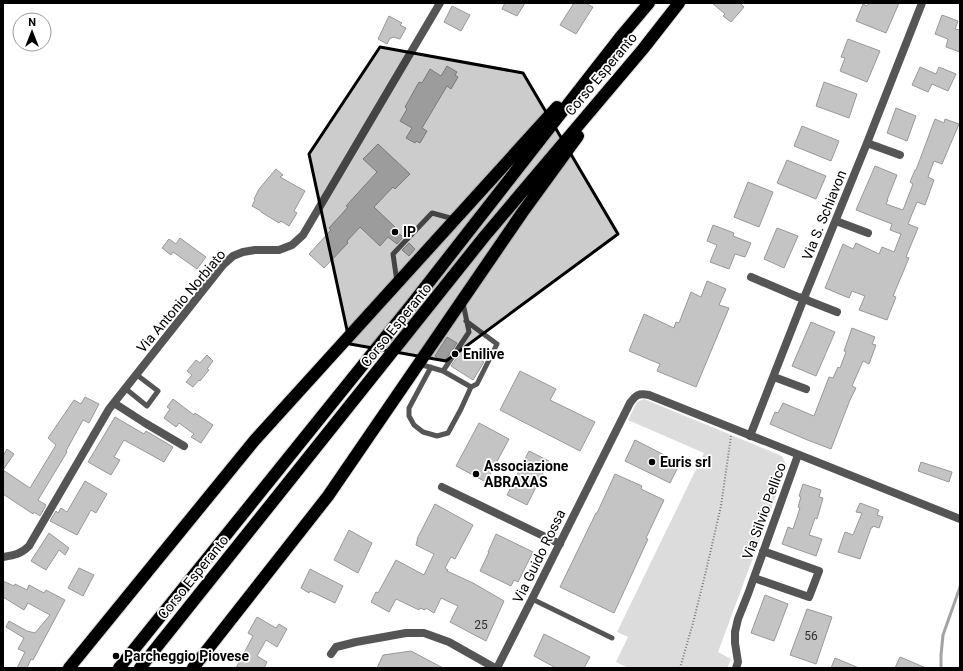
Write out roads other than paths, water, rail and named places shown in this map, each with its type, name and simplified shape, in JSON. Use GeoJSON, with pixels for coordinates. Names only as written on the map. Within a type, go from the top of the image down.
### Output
{"type":"FeatureCollection","features":[{"type":"Feature","properties":{"kind":"highway","name":"Corso Esperanto"},"geometry":{"type":"LineString","coordinates":[[119,668],[412,304],[622,35],[650,3]]}},
{"type":"Feature","properties":{"kind":"highway","name":"Corso Esperanto"},"geometry":{"type":"LineString","coordinates":[[140,668],[484,237],[679,3]]}},
{"type":"Feature","properties":{"kind":"highway"},"geometry":{"type":"LineString","coordinates":[[69,668],[254,441],[622,35]]}},
{"type":"Feature","properties":{"kind":"highway"},"geometry":{"type":"LineString","coordinates":[[193,668],[328,496],[522,213],[642,49]]}},
{"type":"Feature","properties":{"kind":"street","name":"Via Antonio Norbiato"},"geometry":{"type":"LineString","coordinates":[[3,557],[23,552],[29,546],[103,419],[114,403],[223,265],[233,256],[243,252],[256,250],[279,250],[292,245],[303,235],[440,3]]}},
{"type":"Feature","properties":{"kind":"street","name":"Via S. Schiavon"},"geometry":{"type":"LineString","coordinates":[[750,436],[922,3]]}},
{"type":"Feature","properties":{"kind":"street"},"geometry":{"type":"LineString","coordinates":[[867,143],[900,155]]}},
{"type":"Feature","properties":{"kind":"street"},"geometry":{"type":"LineString","coordinates":[[836,221],[868,233]]}},
{"type":"Feature","properties":{"kind":"street"},"geometry":{"type":"LineString","coordinates":[[752,277],[837,312]]}},
{"type":"Feature","properties":{"kind":"street"},"geometry":{"type":"LineString","coordinates":[[774,376],[806,389]]}},
{"type":"Feature","properties":{"kind":"street","name":"Via Silvio Pellico"},"geometry":{"type":"LineString","coordinates":[[626,412],[630,403],[636,396],[642,394],[649,395],[798,455],[738,619],[735,632],[738,662],[736,668]]}},
{"type":"Feature","properties":{"kind":"street"},"geometry":{"type":"LineString","coordinates":[[114,403],[184,446]]}},
{"type":"Feature","properties":{"kind":"street","name":"Via Guido Rossa"},"geometry":{"type":"LineString","coordinates":[[496,668],[626,412]]}},
{"type":"Feature","properties":{"kind":"street"},"geometry":{"type":"LineString","coordinates":[[798,455],[960,520]]}},
{"type":"Feature","properties":{"kind":"street"},"geometry":{"type":"LineString","coordinates":[[442,487],[560,544]]}},
{"type":"Feature","properties":{"kind":"street"},"geometry":{"type":"LineString","coordinates":[[754,578],[809,597],[819,571],[763,551]]}},
{"type":"Feature","properties":{"kind":"street"},"geometry":{"type":"LineString","coordinates":[[331,654],[336,647],[356,642],[406,633],[424,633],[449,642],[496,668]]}},
{"type":"Feature","properties":{"kind":"lane"},"geometry":{"type":"LineString","coordinates":[[397,283],[393,254],[432,213],[455,220]]}},
{"type":"Feature","properties":{"kind":"lane"},"geometry":{"type":"LineString","coordinates":[[443,371],[469,332],[462,301]]}},
{"type":"Feature","properties":{"kind":"lane"},"geometry":{"type":"LineString","coordinates":[[431,367],[409,408],[409,416],[414,425],[423,432],[437,436],[448,434],[471,387],[477,384],[497,344],[466,321]]}},
{"type":"Feature","properties":{"kind":"lane"},"geometry":{"type":"LineString","coordinates":[[419,364],[443,371],[471,387]]}},
{"type":"Feature","properties":{"kind":"lane"},"geometry":{"type":"LineString","coordinates":[[126,389],[147,406],[158,391],[137,375]]}},
{"type":"Feature","properties":{"kind":"lane"},"geometry":{"type":"LineString","coordinates":[[532,599],[612,638]]}},
{"type":"Feature","properties":{"kind":"lane"},"geometry":{"type":"LineString","coordinates":[[76,668],[86,655],[88,644]]}},
{"type":"Feature","properties":{"kind":"waterway"},"geometry":{"type":"LineString","coordinates":[[941,668],[943,635],[960,587]]}},
{"type":"Feature","properties":{"kind":"place","name":"IP"},"geometry":{"type":"Point","coordinates":[395,232]}},
{"type":"Feature","properties":{"kind":"place","name":"Enilive"},"geometry":{"type":"Point","coordinates":[455,354]}},
{"type":"Feature","properties":{"kind":"place","name":"Euris srl"},"geometry":{"type":"Point","coordinates":[652,462]}},
{"type":"Feature","properties":{"kind":"place","name":"Associazione ABRAXAS"},"geometry":{"type":"Point","coordinates":[476,474]}},
{"type":"Feature","properties":{"kind":"place","name":"Parcheggio Piovese"},"geometry":{"type":"Point","coordinates":[116,656]}}]}
